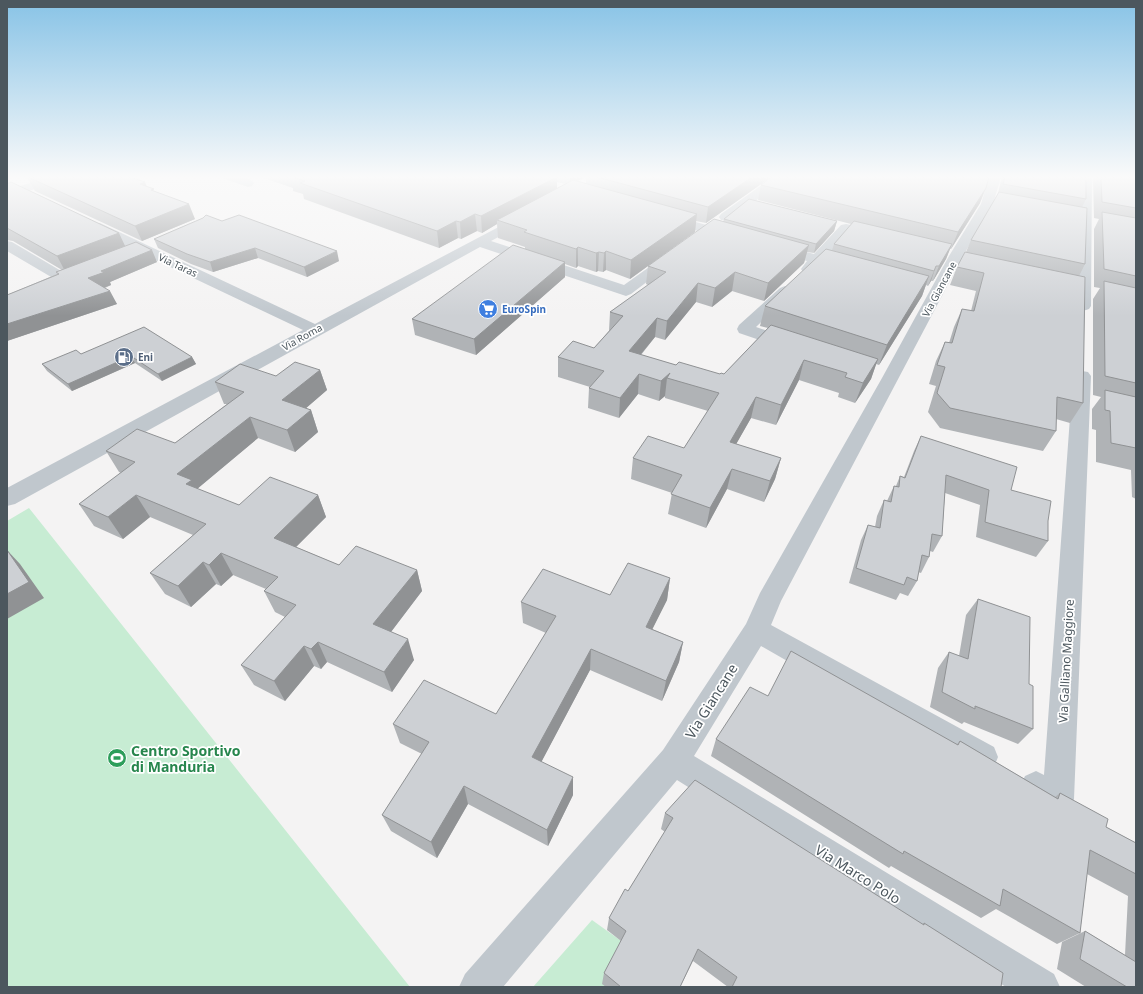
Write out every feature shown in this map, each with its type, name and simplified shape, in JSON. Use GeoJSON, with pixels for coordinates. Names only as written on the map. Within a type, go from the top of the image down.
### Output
{"type":"FeatureCollection","features":[{"type":"Feature","properties":{"kind":"street","name":"Via Taras"},"geometry":{"type":"LineString","coordinates":[[90,223],[315,330]]}},
{"type":"Feature","properties":{"kind":"street","name":"Via Roma"},"geometry":{"type":"LineString","coordinates":[[7,498],[512,223]]}},
{"type":"Feature","properties":{"kind":"street"},"geometry":{"type":"LineString","coordinates":[[685,223],[745,240]]}},
{"type":"Feature","properties":{"kind":"street"},"geometry":{"type":"LineString","coordinates":[[696,239],[718,223]]}},
{"type":"Feature","properties":{"kind":"street","name":"Via Giancane"},"geometry":{"type":"LineString","coordinates":[[478,987],[674,761],[756,630],[769,600],[928,292],[981,223]]}},
{"type":"Feature","properties":{"kind":"street","name":"Via Galliano Maggiore"},"geometry":{"type":"LineString","coordinates":[[756,630],[1058,799],[1089,401],[1083,341],[1085,223]]}},
{"type":"Feature","properties":{"kind":"street"},"geometry":{"type":"LineString","coordinates":[[804,349],[745,329],[818,260],[845,228]]}},
{"type":"Feature","properties":{"kind":"street"},"geometry":{"type":"LineString","coordinates":[[121,256],[157,242]]}},
{"type":"Feature","properties":{"kind":"street"},"geometry":{"type":"LineString","coordinates":[[479,242],[626,291],[683,249]]}},
{"type":"Feature","properties":{"kind":"street"},"geometry":{"type":"LineString","coordinates":[[760,244],[855,270]]}},
{"type":"Feature","properties":{"kind":"street"},"geometry":{"type":"LineString","coordinates":[[7,245],[63,278]]}},
{"type":"Feature","properties":{"kind":"street"},"geometry":{"type":"LineString","coordinates":[[49,284],[78,272]]}},
{"type":"Feature","properties":{"kind":"street","name":"Via Marco Polo"},"geometry":{"type":"LineString","coordinates":[[674,761],[1042,987]]}},
{"type":"Feature","properties":{"kind":"green space","name":"Centro Sportivo di Manduria"},"geometry":{"type":"Polygon","coordinates":[[[29,508],[410,987],[7,987],[7,521],[29,508]]]}},
{"type":"Feature","properties":{"kind":"green space"},"geometry":{"type":"Polygon","coordinates":[[[592,920],[624,943],[606,987],[533,987],[592,920]]]}},
{"type":"Feature","properties":{"kind":"building"},"geometry":{"type":"Polygon","coordinates":[[[7,223],[99,223],[119,233],[57,256],[7,228],[7,223]]]}},
{"type":"Feature","properties":{"kind":"building"},"geometry":{"type":"Polygon","coordinates":[[[129,223],[141,223],[135,226],[129,223]]]}},
{"type":"Feature","properties":{"kind":"building"},"geometry":{"type":"Polygon","coordinates":[[[190,223],[262,223],[337,251],[304,267],[255,248],[210,262],[187,254],[154,239],[190,223]]]}},
{"type":"Feature","properties":{"kind":"building"},"geometry":{"type":"Polygon","coordinates":[[[415,223],[451,223],[437,231],[415,223]]]}},
{"type":"Feature","properties":{"kind":"building"},"geometry":{"type":"Polygon","coordinates":[[[507,223],[684,223],[631,260],[606,251],[604,253],[596,253],[578,247],[576,249],[524,232],[527,230],[507,223]]]}},
{"type":"Feature","properties":{"kind":"building"},"geometry":{"type":"Polygon","coordinates":[[[708,223],[730,223],[809,245],[768,283],[735,272],[715,288],[698,283],[667,321],[657,318],[629,351],[676,365],[679,362],[724,374],[771,325],[878,359],[863,383],[845,377],[847,373],[804,360],[781,405],[756,397],[730,442],[781,458],[770,481],[732,469],[710,508],[671,494],[682,475],[633,458],[648,436],[684,448],[719,393],[667,378],[670,373],[661,381],[639,374],[620,398],[589,388],[604,371],[558,357],[573,341],[594,348],[623,316],[610,312],[666,272],[648,266],[708,223]]]}},
{"type":"Feature","properties":{"kind":"building"},"geometry":{"type":"Polygon","coordinates":[[[740,223],[835,223],[816,244],[740,223]]]}},
{"type":"Feature","properties":{"kind":"building"},"geometry":{"type":"Polygon","coordinates":[[[852,223],[864,223],[952,244],[939,266],[936,266],[934,271],[834,244],[852,223]]]}},
{"type":"Feature","properties":{"kind":"building"},"geometry":{"type":"Polygon","coordinates":[[[922,223],[963,223],[958,232],[922,223]]]}},
{"type":"Feature","properties":{"kind":"building"},"geometry":{"type":"Polygon","coordinates":[[[981,223],[1086,223],[1085,264],[971,240],[981,223]]]}},
{"type":"Feature","properties":{"kind":"building"},"geometry":{"type":"Polygon","coordinates":[[[1102,223],[1136,223],[1136,276],[1104,269],[1102,223]]]}},
{"type":"Feature","properties":{"kind":"building"},"geometry":{"type":"Polygon","coordinates":[[[136,242],[152,250],[101,271],[105,272],[88,278],[110,291],[7,324],[7,295],[59,274],[56,272],[136,242]]]}},
{"type":"Feature","properties":{"kind":"building"},"geometry":{"type":"Polygon","coordinates":[[[513,245],[565,262],[474,339],[412,319],[513,245]]]}},
{"type":"Feature","properties":{"kind":"building"},"geometry":{"type":"Polygon","coordinates":[[[826,249],[929,276],[887,345],[765,306],[826,249]]]}},
{"type":"Feature","properties":{"kind":"building"},"geometry":{"type":"Polygon","coordinates":[[[965,252],[1085,277],[1083,403],[1057,397],[1056,431],[950,408],[937,393],[945,367],[937,365],[945,342],[952,343],[962,309],[974,311],[984,273],[957,267],[965,252]]]}},
{"type":"Feature","properties":{"kind":"building"},"geometry":{"type":"Polygon","coordinates":[[[1104,281],[1136,288],[1136,383],[1105,376],[1104,281]]]}},
{"type":"Feature","properties":{"kind":"building"},"geometry":{"type":"Polygon","coordinates":[[[144,327],[192,357],[158,374],[131,356],[68,384],[42,364],[76,350],[81,354],[144,327]]]}},
{"type":"Feature","properties":{"kind":"building"},"geometry":{"type":"Polygon","coordinates":[[[295,362],[320,370],[282,400],[311,410],[287,430],[250,417],[177,474],[192,480],[186,484],[239,505],[270,477],[318,495],[274,538],[339,565],[356,546],[417,570],[373,624],[408,639],[384,672],[318,642],[311,649],[304,646],[274,681],[241,665],[296,605],[264,591],[278,577],[221,553],[209,565],[203,562],[178,586],[150,573],[206,524],[136,495],[108,517],[79,504],[135,462],[106,451],[137,429],[175,443],[244,392],[215,382],[240,364],[276,376],[295,362]]]}},
{"type":"Feature","properties":{"kind":"building"},"geometry":{"type":"Polygon","coordinates":[[[1105,390],[1136,397],[1136,448],[1111,443],[1110,411],[1105,410],[1105,390]]]}},
{"type":"Feature","properties":{"kind":"building"},"geometry":{"type":"Polygon","coordinates":[[[921,436],[1017,467],[1011,490],[1051,501],[1048,521],[1048,541],[985,522],[989,490],[946,475],[942,536],[932,534],[929,557],[922,555],[917,581],[907,577],[904,585],[856,568],[868,525],[880,528],[884,500],[891,502],[894,486],[899,487],[900,476],[905,478],[921,436]]]}},
{"type":"Feature","properties":{"kind":"building"},"geometry":{"type":"Polygon","coordinates":[[[7,550],[29,582],[7,594],[7,550]]]}},
{"type":"Feature","properties":{"kind":"building"},"geometry":{"type":"Polygon","coordinates":[[[628,563],[670,578],[646,627],[683,642],[666,681],[591,649],[532,757],[573,777],[547,830],[464,786],[431,842],[382,815],[429,742],[393,724],[424,680],[496,714],[556,616],[521,602],[543,569],[610,595],[628,563]]]}},
{"type":"Feature","properties":{"kind":"building"},"geometry":{"type":"Polygon","coordinates":[[[978,599],[1030,617],[1029,684],[1033,686],[1033,729],[975,706],[975,709],[942,692],[949,652],[968,659],[978,599]]]}},
{"type":"Feature","properties":{"kind":"building"},"geometry":{"type":"Polygon","coordinates":[[[791,651],[958,745],[960,741],[1058,799],[1060,793],[1108,819],[1106,827],[1136,843],[1136,874],[1090,850],[1080,933],[1003,889],[1000,906],[904,851],[903,854],[716,739],[750,687],[768,696],[791,651]]]}},
{"type":"Feature","properties":{"kind":"building"},"geometry":{"type":"Polygon","coordinates":[[[695,780],[924,925],[924,923],[1003,973],[1001,987],[732,987],[737,977],[698,949],[680,987],[621,987],[604,973],[626,931],[609,918],[625,889],[628,891],[673,818],[665,813],[695,780]]]}},
{"type":"Feature","properties":{"kind":"building"},"geometry":{"type":"Polygon","coordinates":[[[1085,931],[1136,962],[1136,987],[1127,987],[1080,959],[1085,931]]]}},
{"type":"Feature","properties":{"kind":"place","name":"EuroSpin"},"geometry":{"type":"Point","coordinates":[488,309]}},
{"type":"Feature","properties":{"kind":"place","name":"Eni"},"geometry":{"type":"Point","coordinates":[124,357]}},
{"type":"Feature","properties":{"kind":"place","name":"Centro Sportivo di Manduria"},"geometry":{"type":"Point","coordinates":[117,758]}}]}
